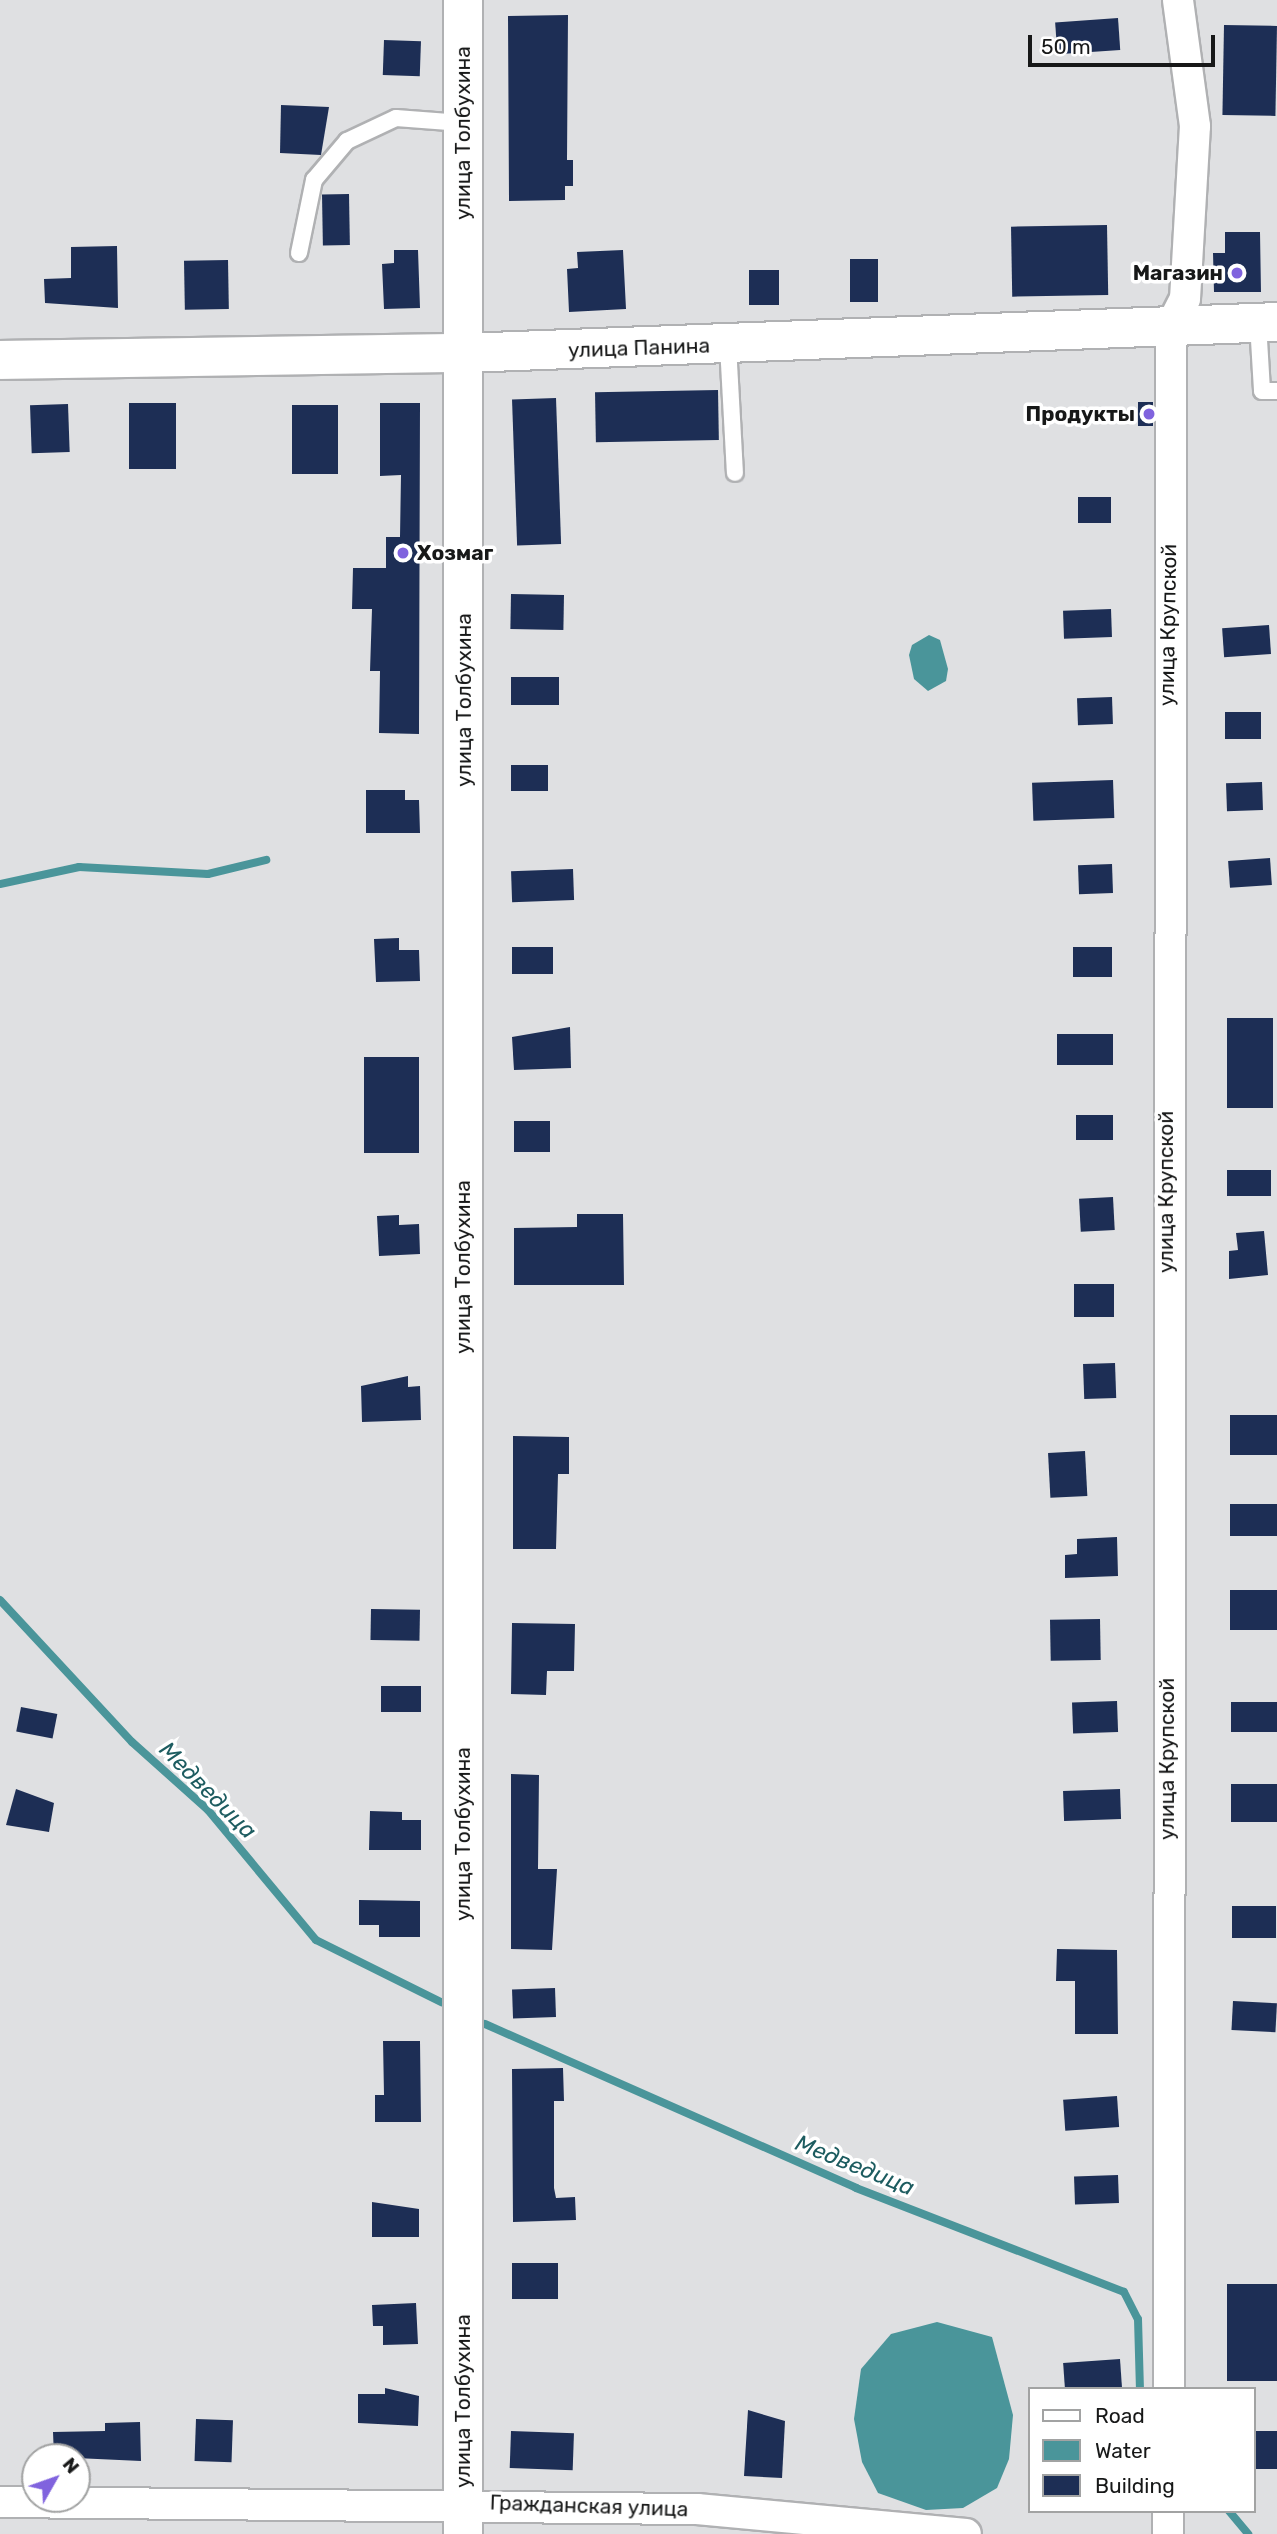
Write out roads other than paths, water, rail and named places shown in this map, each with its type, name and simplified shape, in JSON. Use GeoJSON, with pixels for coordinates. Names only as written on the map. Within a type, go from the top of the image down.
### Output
{"type":"FeatureCollection","features":[{"type":"Feature","properties":{"kind":"main road","name":"улица Толбухина"},"geometry":{"type":"LineString","coordinates":[[463,0],[463,2518]]}},
{"type":"Feature","properties":{"kind":"main road","name":"улица Панина"},"geometry":{"type":"LineString","coordinates":[[0,360],[464,354],[1268,322]]}},
{"type":"Feature","properties":{"kind":"street","name":"улица Крупской"},"geometry":{"type":"LineString","coordinates":[[1169,2387],[1171,326],[1185,299],[1195,126],[1178,0]]}},
{"type":"Feature","properties":{"kind":"street","name":"Гражданская улица"},"geometry":{"type":"LineString","coordinates":[[0,2502],[463,2518],[696,2510],[966,2534]]}},
{"type":"Feature","properties":{"kind":"street"},"geometry":{"type":"LineString","coordinates":[[1168,2513],[1168,2534]]}},
{"type":"Feature","properties":{"kind":"lane"},"geometry":{"type":"LineString","coordinates":[[299,253],[314,180],[347,141],[396,118],[462,123]]}},
{"type":"Feature","properties":{"kind":"lane"},"geometry":{"type":"LineString","coordinates":[[1268,322],[1262,391],[1277,391]]}},
{"type":"Feature","properties":{"kind":"lane"},"geometry":{"type":"LineString","coordinates":[[728,345],[734,473]]}},
{"type":"Feature","properties":{"kind":"water"},"geometry":{"type":"Polygon","coordinates":[[[929,635],[940,640],[948,669],[946,681],[928,691],[914,679],[909,655],[912,645],[929,635]]]}},
{"type":"Feature","properties":{"kind":"water"},"geometry":{"type":"Polygon","coordinates":[[[937,2322],[992,2337],[1013,2415],[1009,2459],[997,2488],[963,2508],[926,2510],[878,2493],[862,2462],[854,2419],[861,2369],[891,2334],[937,2322]]]}},
{"type":"Feature","properties":{"kind":"waterway"},"geometry":{"type":"LineString","coordinates":[[0,884],[79,867],[208,874],[266,860]]}},
{"type":"Feature","properties":{"kind":"waterway","name":"Медведица"},"geometry":{"type":"LineString","coordinates":[[0,1600],[132,1742],[208,1810],[316,1940],[441,2002]]}},
{"type":"Feature","properties":{"kind":"waterway","name":"Медведица"},"geometry":{"type":"LineString","coordinates":[[485,2024],[856,2188],[1124,2292],[1138,2319],[1140,2387]]}},
{"type":"Feature","properties":{"kind":"waterway","name":"Медведица"},"geometry":{"type":"LineString","coordinates":[[1231,2513],[1248,2534]]}},
{"type":"Feature","properties":{"kind":"place","name":"Магазин"},"geometry":{"type":"Point","coordinates":[1237,273]}},
{"type":"Feature","properties":{"kind":"place","name":"Продукты"},"geometry":{"type":"Point","coordinates":[1149,414]}},
{"type":"Feature","properties":{"kind":"place","name":"Хозмаг"},"geometry":{"type":"Point","coordinates":[403,553]}}]}
